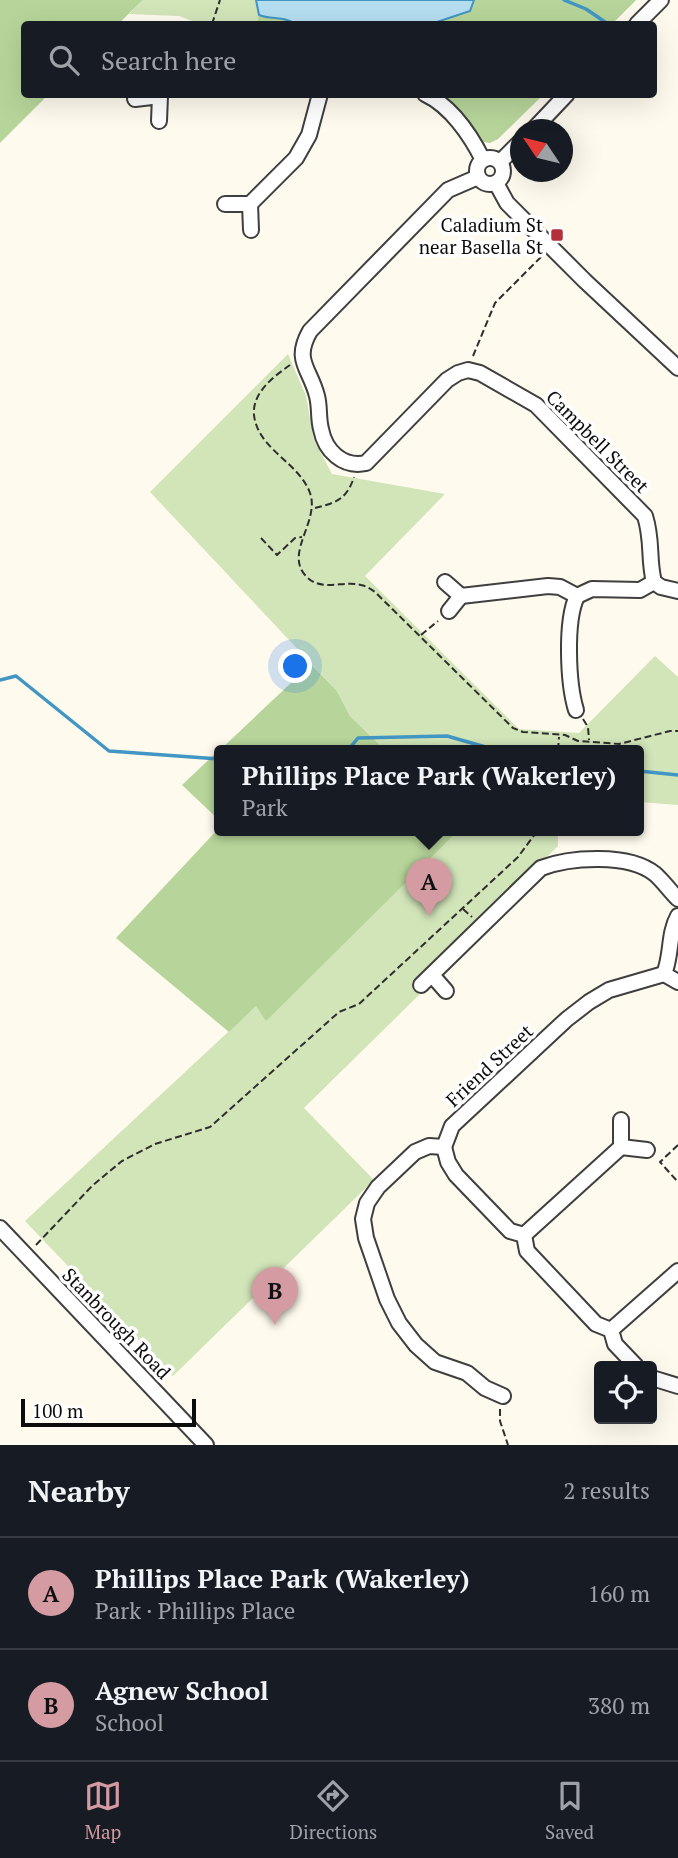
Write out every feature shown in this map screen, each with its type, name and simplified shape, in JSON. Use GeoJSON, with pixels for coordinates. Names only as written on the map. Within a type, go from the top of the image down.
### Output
{"type":"FeatureCollection","features":[{"type":"Feature","properties":{"kind":"street"},"geometry":{"type":"LineString","coordinates":[[640,21],[661,0]]}},
{"type":"Feature","properties":{"kind":"street"},"geometry":{"type":"LineString","coordinates":[[135,99],[142,98]]}},
{"type":"Feature","properties":{"kind":"street"},"geometry":{"type":"LineString","coordinates":[[159,121],[161,98]]}},
{"type":"Feature","properties":{"kind":"street"},"geometry":{"type":"LineString","coordinates":[[225,204],[250,204],[296,158],[309,135],[319,98]]}},
{"type":"Feature","properties":{"kind":"street"},"geometry":{"type":"LineString","coordinates":[[430,98],[456,120],[475,143],[483,160]]}},
{"type":"Feature","properties":{"kind":"street"},"geometry":{"type":"LineString","coordinates":[[543,119],[563,98]]}},
{"type":"Feature","properties":{"kind":"street"},"geometry":{"type":"LineString","coordinates":[[500,162],[510,152]]}},
{"type":"Feature","properties":{"kind":"street"},"geometry":{"type":"LineString","coordinates":[[493,158],[500,162],[503,172],[496,183],[487,184],[478,177],[477,168],[483,160],[493,158]]}},
{"type":"Feature","properties":{"kind":"street"},"geometry":{"type":"LineString","coordinates":[[468,370],[447,380],[366,463],[356,466],[344,463],[331,452],[324,441],[317,396],[302,357],[302,344],[310,331],[448,190],[478,177]]}},
{"type":"Feature","properties":{"kind":"street"},"geometry":{"type":"LineString","coordinates":[[496,183],[507,203],[585,281],[675,359]]}},
{"type":"Feature","properties":{"kind":"street"},"geometry":{"type":"LineString","coordinates":[[250,204],[251,230]]}},
{"type":"Feature","properties":{"kind":"street","name":"Campbell Street"},"geometry":{"type":"LineString","coordinates":[[468,370],[480,373],[536,405],[645,516],[651,536],[654,582]]}},
{"type":"Feature","properties":{"kind":"street"},"geometry":{"type":"LineString","coordinates":[[445,582],[461,596]]}},
{"type":"Feature","properties":{"kind":"street"},"geometry":{"type":"LineString","coordinates":[[576,710],[570,690],[570,677],[572,607],[577,596],[592,589],[640,590],[654,582],[661,587],[678,591]]}},
{"type":"Feature","properties":{"kind":"street"},"geometry":{"type":"LineString","coordinates":[[449,611],[461,596],[548,586],[560,587],[577,596]]}},
{"type":"Feature","properties":{"kind":"street"},"geometry":{"type":"LineString","coordinates":[[446,991],[426,980],[541,868],[570,859],[621,861],[654,874],[678,899]]}},
{"type":"Feature","properties":{"kind":"street"},"geometry":{"type":"LineString","coordinates":[[678,916],[671,939],[670,960],[664,974],[678,982]]}},
{"type":"Feature","properties":{"kind":"street","name":"Friend Street"},"geometry":{"type":"LineString","coordinates":[[444,1147],[452,1126],[567,1019],[609,990],[664,974]]}},
{"type":"Feature","properties":{"kind":"street"},"geometry":{"type":"LineString","coordinates":[[524,1235],[621,1147],[621,1121]]}},
{"type":"Feature","properties":{"kind":"street"},"geometry":{"type":"LineString","coordinates":[[503,1396],[485,1388],[467,1373],[435,1362],[416,1345],[399,1323],[387,1299],[366,1238],[363,1219],[367,1203],[378,1187],[415,1152],[429,1146],[444,1147],[448,1162],[456,1175],[510,1231],[524,1235]]}},
{"type":"Feature","properties":{"kind":"street"},"geometry":{"type":"LineString","coordinates":[[621,1147],[647,1150]]}},
{"type":"Feature","properties":{"kind":"street","name":"Stanbrough Road"},"geometry":{"type":"LineString","coordinates":[[0,1227],[206,1445]]}},
{"type":"Feature","properties":{"kind":"street"},"geometry":{"type":"LineString","coordinates":[[524,1235],[527,1251],[596,1324],[611,1330]]}},
{"type":"Feature","properties":{"kind":"street"},"geometry":{"type":"LineString","coordinates":[[611,1330],[678,1271]]}},
{"type":"Feature","properties":{"kind":"street"},"geometry":{"type":"LineString","coordinates":[[611,1330],[615,1344],[631,1361]]}},
{"type":"Feature","properties":{"kind":"street"},"geometry":{"type":"LineString","coordinates":[[657,1380],[678,1386]]}},
{"type":"Feature","properties":{"kind":"path"},"geometry":{"type":"LineString","coordinates":[[213,21],[219,0]]}},
{"type":"Feature","properties":{"kind":"path"},"geometry":{"type":"LineString","coordinates":[[468,370],[495,303],[543,256]]}},
{"type":"Feature","properties":{"kind":"path"},"geometry":{"type":"LineString","coordinates":[[302,357],[277,374],[259,392],[253,408],[260,436],[300,477],[309,491],[313,508],[303,537],[299,567],[312,582],[322,585],[363,585],[375,592],[513,729],[589,742],[619,744],[678,731]]}},
{"type":"Feature","properties":{"kind":"path"},"geometry":{"type":"LineString","coordinates":[[313,508],[335,503],[344,497],[349,490],[356,466]]}},
{"type":"Feature","properties":{"kind":"path"},"geometry":{"type":"LineString","coordinates":[[261,538],[277,555],[295,538],[303,537]]}},
{"type":"Feature","properties":{"kind":"path"},"geometry":{"type":"LineString","coordinates":[[420,636],[449,611]]}},
{"type":"Feature","properties":{"kind":"path"},"geometry":{"type":"LineString","coordinates":[[576,710],[588,727],[589,742]]}},
{"type":"Feature","properties":{"kind":"path"},"geometry":{"type":"LineString","coordinates":[[559,745],[560,735]]}},
{"type":"Feature","properties":{"kind":"path"},"geometry":{"type":"LineString","coordinates":[[25,1256],[92,1186],[122,1161],[155,1144],[210,1127],[339,1012],[359,1004],[518,857],[534,836]]}},
{"type":"Feature","properties":{"kind":"path"},"geometry":{"type":"LineString","coordinates":[[678,1145],[660,1162],[678,1182]]}},
{"type":"Feature","properties":{"kind":"path"},"geometry":{"type":"LineString","coordinates":[[503,1396],[499,1412],[508,1445]]}},
{"type":"Feature","properties":{"kind":"green space"},"geometry":{"type":"Polygon","coordinates":[[[0,0],[143,0],[121,21],[21,21],[21,98],[45,98],[0,143],[0,0]]]}},
{"type":"Feature","properties":{"kind":"green space"},"geometry":{"type":"Polygon","coordinates":[[[143,0],[636,0],[615,21],[193,21],[179,16],[129,14],[143,0]]]}},
{"type":"Feature","properties":{"kind":"green space"},"geometry":{"type":"Polygon","coordinates":[[[474,0],[636,0],[615,21],[442,21],[470,11],[474,0]]]}},
{"type":"Feature","properties":{"kind":"green space"},"geometry":{"type":"Polygon","coordinates":[[[259,15],[289,21],[258,21],[259,15]]]}},
{"type":"Feature","properties":{"kind":"green space"},"geometry":{"type":"Polygon","coordinates":[[[438,98],[540,98],[518,119],[510,119],[510,127],[490,143],[478,141],[438,98]]]}},
{"type":"Feature","properties":{"kind":"green space"},"geometry":{"type":"Polygon","coordinates":[[[288,354],[306,396],[314,440],[332,474],[445,494],[365,576],[519,729],[579,733],[655,656],[678,677],[678,805],[644,802],[644,745],[380,745],[350,716],[337,691],[150,492],[288,354]]]}},
{"type":"Feature","properties":{"kind":"green space"},"geometry":{"type":"Polygon","coordinates":[[[311,664],[337,691],[350,716],[380,745],[225,745],[311,664]]]}},
{"type":"Feature","properties":{"kind":"green space"},"geometry":{"type":"Polygon","coordinates":[[[214,755],[214,815],[182,785],[214,755]]]}},
{"type":"Feature","properties":{"kind":"green space"},"geometry":{"type":"Polygon","coordinates":[[[214,833],[214,836],[453,836],[266,1021],[256,1006],[229,1032],[116,938],[214,833]]]}},
{"type":"Feature","properties":{"kind":"green space"},"geometry":{"type":"Polygon","coordinates":[[[453,836],[558,836],[558,846],[414,986],[421,993],[304,1108],[374,1180],[173,1376],[25,1221],[256,1006],[266,1020],[453,836]]]}},
{"type":"Feature","properties":{"kind":"water"},"geometry":{"type":"Polygon","coordinates":[[[256,0],[474,0],[470,11],[440,21],[289,21],[259,15],[256,0]]]}},
{"type":"Feature","properties":{"kind":"waterway"},"geometry":{"type":"LineString","coordinates":[[564,0],[586,9],[604,21]]}},
{"type":"Feature","properties":{"kind":"waterway"},"geometry":{"type":"LineString","coordinates":[[0,680],[16,676],[109,751],[214,759]]}},
{"type":"Feature","properties":{"kind":"waterway"},"geometry":{"type":"LineString","coordinates":[[352,745],[358,738],[447,736],[478,745]]}},
{"type":"Feature","properties":{"kind":"waterway"},"geometry":{"type":"LineString","coordinates":[[644,772],[678,775]]}},
{"type":"Feature","properties":{"kind":"place","name":"Caladium St near Basella St"},"geometry":{"type":"Point","coordinates":[557,235]}},
{"type":"Feature","properties":{"kind":"place","name":"Phillips Place Park (Wakerley)"},"geometry":{"type":"Point","coordinates":[429,916]}},
{"type":"Feature","properties":{"kind":"place","name":"Agnew School"},"geometry":{"type":"Point","coordinates":[275,1325]}}]}
